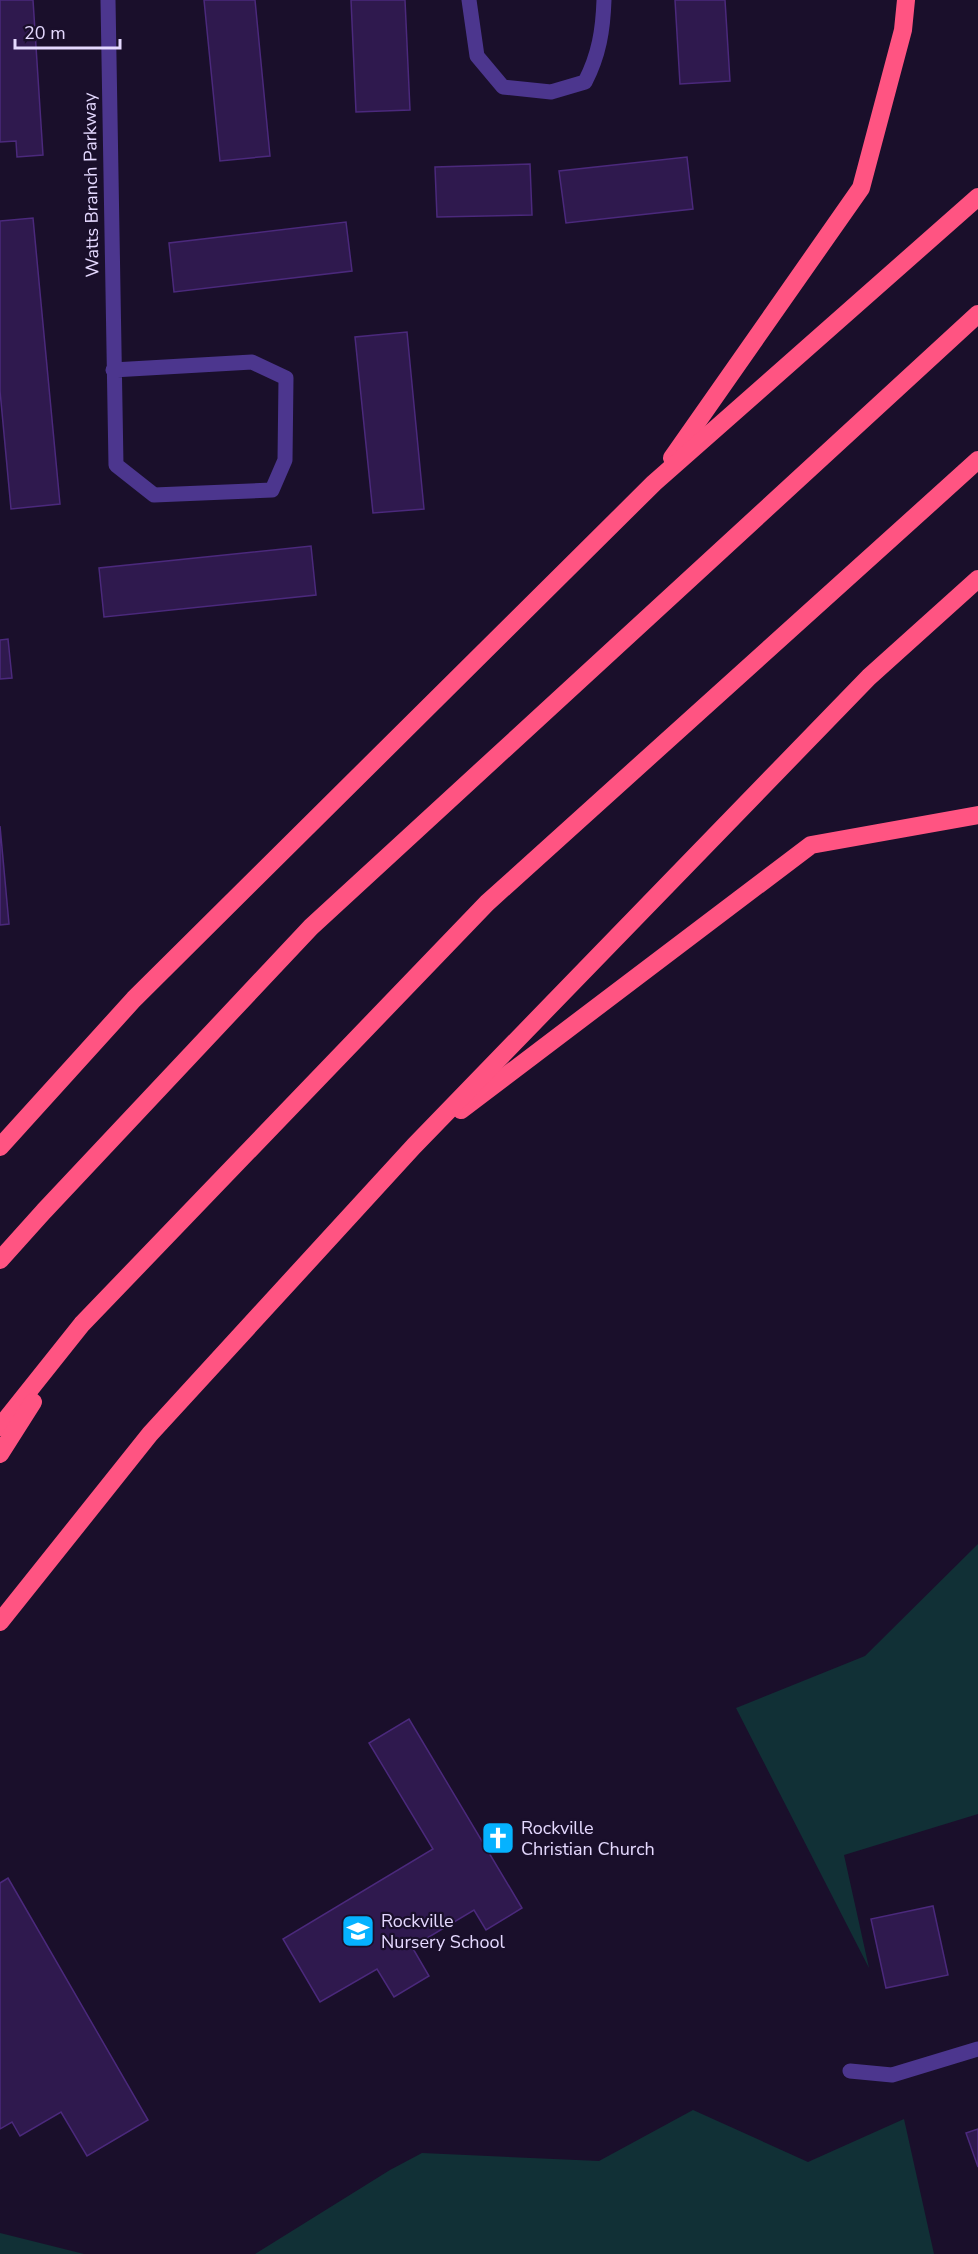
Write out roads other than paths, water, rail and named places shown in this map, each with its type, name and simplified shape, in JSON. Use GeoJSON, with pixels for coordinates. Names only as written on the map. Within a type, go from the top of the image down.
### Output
{"type":"FeatureCollection","features":[{"type":"Feature","properties":{"kind":"highway"},"geometry":{"type":"LineString","coordinates":[[654,483],[861,188],[903,30],[906,0]]}},
{"type":"Feature","properties":{"kind":"highway"},"geometry":{"type":"LineString","coordinates":[[0,1147],[134,999],[654,483],[978,197]]}},
{"type":"Feature","properties":{"kind":"highway"},"geometry":{"type":"LineString","coordinates":[[0,1260],[311,927],[978,314]]}},
{"type":"Feature","properties":{"kind":"highway"},"geometry":{"type":"LineString","coordinates":[[0,1426],[82,1324],[487,903],[978,460]]}},
{"type":"Feature","properties":{"kind":"highway"},"geometry":{"type":"LineString","coordinates":[[0,1622],[150,1434],[414,1146],[869,677],[978,579]]}},
{"type":"Feature","properties":{"kind":"highway"},"geometry":{"type":"LineString","coordinates":[[414,1146],[811,845],[978,815]]}},
{"type":"Feature","properties":{"kind":"highway"},"geometry":{"type":"LineString","coordinates":[[0,1454],[82,1324]]}},
{"type":"Feature","properties":{"kind":"street","name":"Watts Branch Parkway"},"geometry":{"type":"LineString","coordinates":[[108,0],[113,370],[116,465],[153,495],[272,490],[285,460],[286,378],[252,362],[113,370]]}},
{"type":"Feature","properties":{"kind":"street"},"geometry":{"type":"LineString","coordinates":[[469,0],[477,56],[503,87],[551,92],[585,82],[595,62],[603,28],[604,0]]}},
{"type":"Feature","properties":{"kind":"street"},"geometry":{"type":"LineString","coordinates":[[850,2071],[892,2075],[978,2049]]}},
{"type":"Feature","properties":{"kind":"place","name":"Rockville Christian Church"},"geometry":{"type":"Point","coordinates":[498,1838]}},
{"type":"Feature","properties":{"kind":"place","name":"Rockville Nursery School"},"geometry":{"type":"Point","coordinates":[358,1931]}}]}
